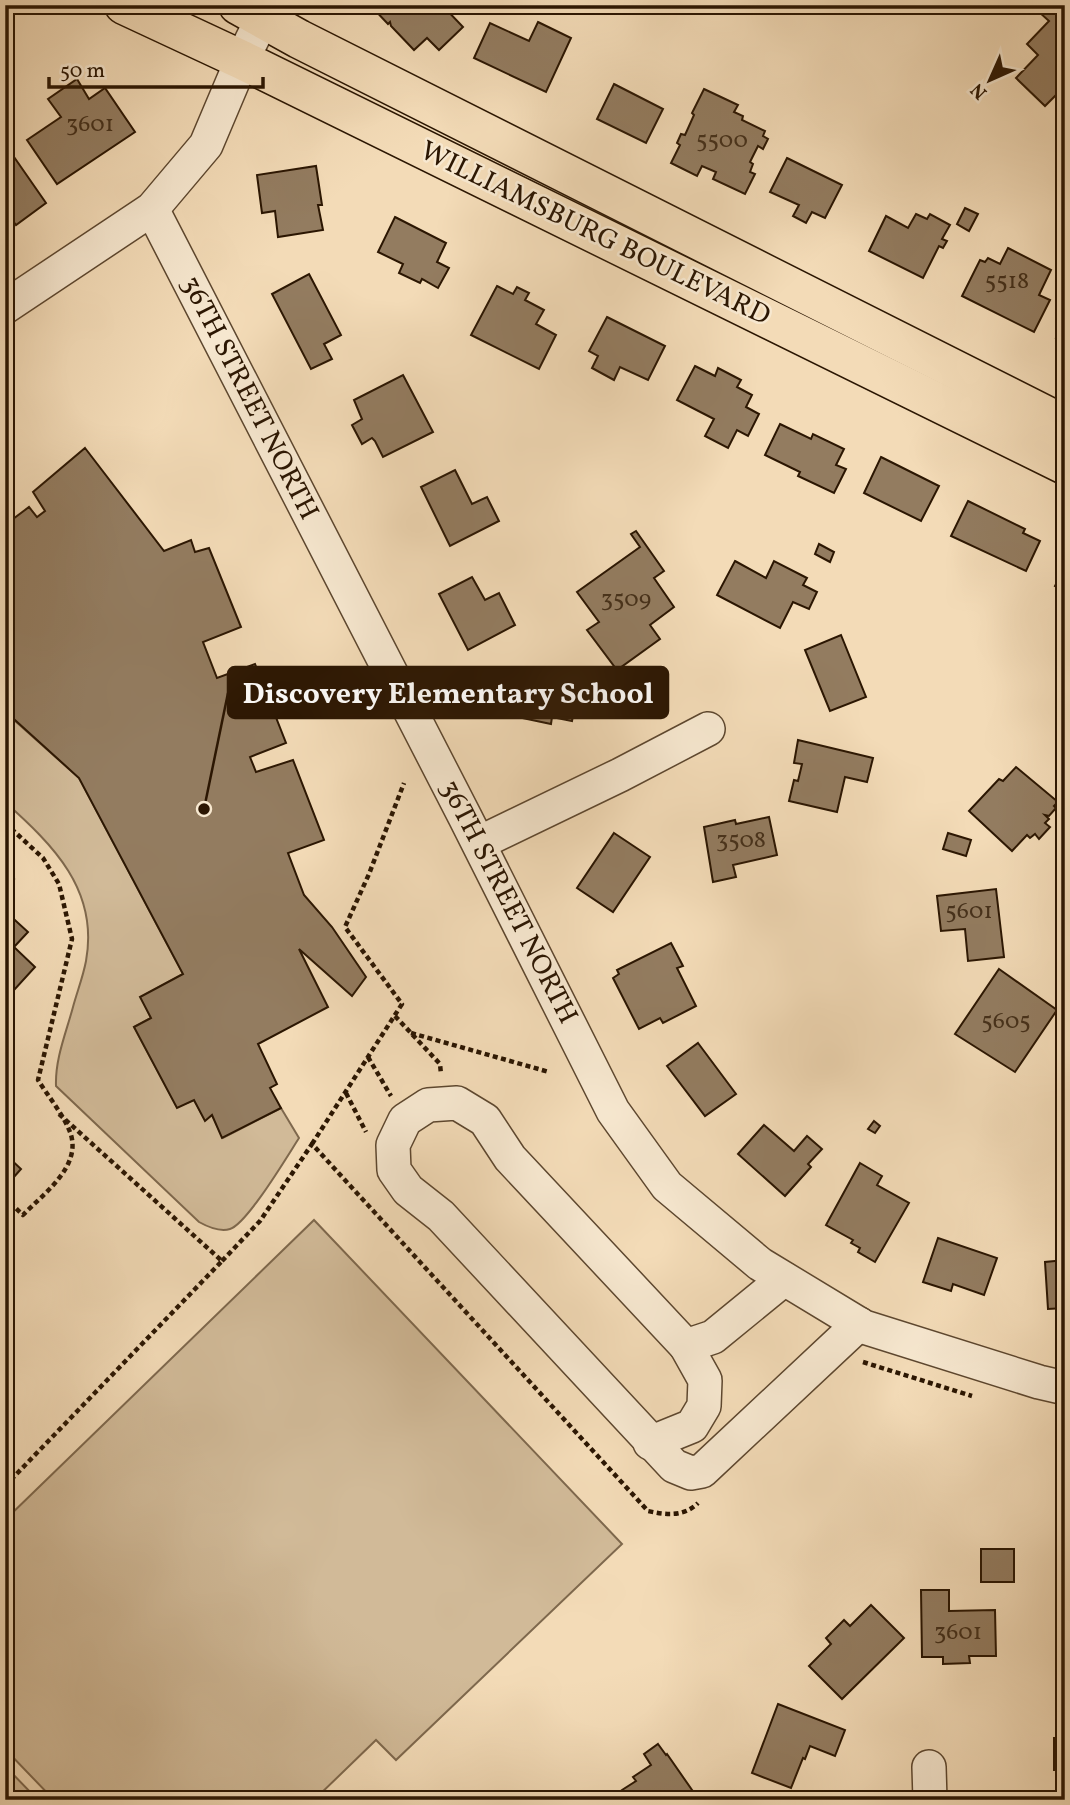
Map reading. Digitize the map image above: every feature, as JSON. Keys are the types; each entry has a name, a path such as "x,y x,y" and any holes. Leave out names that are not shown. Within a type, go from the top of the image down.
{"main road":[{"name":"WILLIAMSBURG BOULEVARD","path":"124,5 242,60 1065,465"},
{"name":"WILLIAMSBURG BOULEVARD","path":"257,10 1065,425"}],"street":[{"path":"5,307 152,209 206,145 242,60 257,10"},
{"name":"36TH STREET NORTH","path":"152,209 613,1111 667,1186 760,1264 859,1324 1065,1388"},
{"path":"478,843 620,775 708,729"},
{"path":"650,1443 692,1426 704,1406 705,1380 686,1346 510,1158 485,1120 457,1103 428,1105 405,1120 393,1145 394,1170 408,1190 441,1216 650,1443 674,1466 691,1473 702,1471 859,1324"},
{"path":"686,1346 713,1337 785,1279"},
{"path":"929,1767 930,1800"}],"path":[{"path":"312,1144 402,1004 345,927 369,874 404,783"},
{"path":"5,823 43,858 60,884 72,939 38,1080 71,1134 71,1154 65,1171 23,1215 5,1198"},
{"path":"395,1016 440,1064 444,1104"},
{"path":"411,1033 549,1072"},
{"path":"368,1057 405,1120"},
{"path":"5,1486 222,1261 59,1114"}],"shaded area":[{"path":"5,712 79,778 183,974 141,997 151,1018 134,1027 177,1107 194,1100 205,1120 212,1115 223,1138 281,1108 299,1138 256,1202 230,1229 218,1229 199,1222 56,1086 59,1056 86,961 86,912 79,891 55,852 5,802"},
{"path":"314,1220 622,1544 396,1760 376,1740 314,1800 54,1800 5,1749 5,1520"},
{"path":"5,1766 38,1800 5,1800"}],"building":[{"path":"370,5 442,5 463,27 439,50 427,38 414,50 390,22 388,24"},
{"path":"1045,5 1065,5 1065,63 1059,69 1065,75 1065,86 1045,106 1016,78 1038,55 1027,44 1049,21 1039,12"},
{"path":"538,22 571,38 546,92 474,58 490,23 529,41"},
{"path":"77,79 89,99 105,88 135,132 57,184 27,140 61,117 48,99"},
{"path":"614,84 663,109 646,143 597,119"},
{"path":"704,89 738,105 734,112 743,116 742,120 765,131 763,136 768,139 763,149 758,146 750,162 753,164 750,172 755,174 745,194 713,179 716,172 702,166 697,176 671,163 680,145 677,143 681,134 685,135"},
{"path":"5,144 46,203 16,225 5,210"},
{"path":"787,158 842,185 825,218 812,212 806,223 793,216 799,205 770,192"},
{"path":"316,166 322,205 318,205 323,230 278,237 275,211 262,213 257,175"},
{"path":"965,208 978,214 969,231 957,224"},
{"path":"916,214 927,219 930,214 950,225 942,239 947,241 943,248 939,246 923,278 869,251 886,216 908,228"},
{"path":"395,217 446,243 437,262 449,268 438,288 422,279 420,283 399,273 403,264 378,252"},
{"path":"1008,248 1051,270 1039,295 1050,300 1034,332 962,296 980,260 985,262 988,258 1000,264"},
{"path":"309,274 341,335 324,344 332,359 311,369 272,294"},
{"path":"497,286 513,294 517,287 529,293 525,300 544,310 536,324 556,335 539,369 471,335"},
{"path":"607,317 665,346 648,380 620,367 614,380 592,368 598,356 589,351"},
{"path":"1065,320 1065,342 1056,338"},
{"path":"695,366 715,376 718,368 741,380 737,387 752,395 746,407 759,414 748,436 737,430 728,448 705,436 714,419 677,400"},
{"path":"403,375 433,432 383,457 372,438 362,444 352,425 362,419 354,400"},
{"path":"780,424 811,439 813,434 844,449 836,465 846,469 834,493 798,476 800,472 765,455"},
{"path":"85,448 164,551 191,540 195,552 209,548 241,627 203,642 217,678 255,664 286,743 250,757 256,772 293,760 324,840 288,853 304,895 332,927 366,977 352,996 299,949 328,1007 258,1044 277,1084 270,1088 281,1108 222,1138 212,1115 205,1121 194,1100 177,1108 134,1027 151,1018 140,997 183,974 79,778 5,711 5,580 11,573 5,565 5,525 29,507 37,517 45,511 33,492"},
{"path":"881,457 939,486 921,521 864,493"},
{"path":"455,470 472,504 487,497 499,521 450,546 421,487"},
{"path":"968,501 1025,529 1023,533 1040,541 1026,571 951,536"},
{"path":"636,531 664,571 654,578 674,607 650,625 660,639 617,670 587,630 599,622 577,592 640,547 631,534"},
{"path":"819,544 834,552 830,562 815,554"},
{"path":"735,561 766,578 774,561 807,578 803,585 817,592 809,609 793,602 780,628 717,595"},
{"path":"1065,567 1065,591 1055,586"},
{"path":"472,577 485,600 499,593 515,625 468,650 439,594"},
{"path":"841,635 866,697 830,711 805,650"},
{"path":"497,673 578,690 572,721 552,717 551,724 489,711"},
{"path":"798,740 873,758 867,782 845,777 837,812 789,801 794,780 798,781 802,764 794,763"},
{"path":"1016,767 1058,802 1049,816 1045,815 1049,819 1045,823 1050,827 1039,839 1035,834 1030,838 1027,835 1012,851 969,811 999,779 1003,781"},
{"path":"769,817 777,855 733,865 736,877 713,882 704,827 735,820 736,824"},
{"path":"614,833 650,857 613,912 577,888"},
{"path":"948,833 971,840 966,856 943,849"},
{"path":"5,870 14,879 5,888"},
{"path":"996,889 1004,957 968,961 965,929 941,931 937,896"},
{"path":"5,911 28,932 14,947 35,967 5,1000"},
{"path":"671,943 683,966 677,968 696,1006 663,1023 660,1018 639,1029 613,978 619,974 617,970"},
{"path":"999,969 1057,1010 1015,1072 955,1034"},
{"path":"698,1043 736,1094 705,1116 667,1066"},
{"path":"874,1121 880,1126 875,1133 868,1129"},
{"path":"764,1125 794,1151 807,1136 822,1149 808,1164 811,1167 785,1196 738,1154"},
{"path":"5,1154 21,1169 5,1187"},
{"path":"860,1163 882,1176 877,1185 909,1203 875,1262 858,1252 860,1248 851,1243 853,1240 826,1225"},
{"path":"938,1238 997,1258 984,1295 953,1284 951,1291 923,1282"},
{"path":"1065,1260 1065,1308 1048,1309 1045,1262"},
{"path":"1062,1517 1065,1517 1065,1544 1063,1544"},
{"path":"981,1549 1014,1549 1014,1582 981,1582"},
{"path":"921,1590 949,1590 949,1611 995,1610 996,1656 969,1656 970,1663 943,1664 943,1657 922,1657"},
{"path":"871,1605 904,1638 842,1699 809,1666 831,1644 826,1638 844,1620 850,1626"},
{"path":"1058,1611 1065,1612 1065,1652 1058,1652"},
{"path":"778,1704 845,1730 835,1756 810,1746 791,1788 752,1773"},
{"path":"1054,1738 1065,1738 1065,1770 1054,1770"},
{"path":"658,1744 699,1800 628,1800 622,1790 636,1781 633,1777 651,1765 644,1754"}],"place":[{"name":"Discovery Elementary School","path":"204,809"}]}
